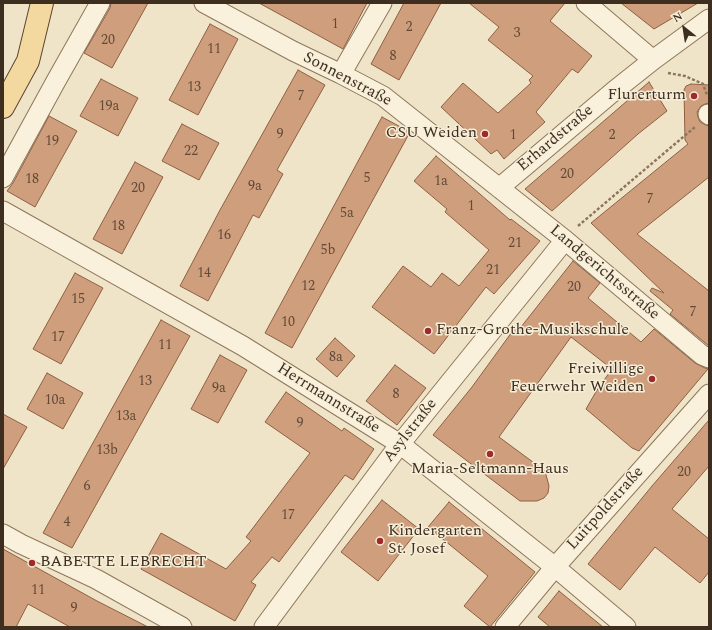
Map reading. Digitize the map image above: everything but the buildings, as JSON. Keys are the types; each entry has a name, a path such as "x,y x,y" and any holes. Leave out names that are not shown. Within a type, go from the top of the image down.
{"main road":[{"path":"3,107 28,61 42,3"}],"street":[{"path":"3,178 100,3"},
{"name":"Sonnenstraße","path":"204,3 293,51 383,96 499,188"},
{"path":"340,74 382,3"},
{"path":"586,3 653,60"},
{"name":"Erhardstraße","path":"499,188 614,91 709,19"},
{"name":"Landgerichtsstraße","path":"499,188 565,240 702,355 709,358"},
{"name":"Herrmannstraße","path":"3,211 243,346 400,444 555,567 626,627"},
{"name":"Asylstraße","path":"264,627 400,444 565,240"},
{"name":"Luitpoldstraße","path":"505,627 555,567 709,394"},
{"path":"3,534 96,579 182,627"}],"path":[{"path":"565,240 575,228 703,120 708,114 709,101 703,84 685,76 661,71 653,60"}],"place":[{"name":"Flurerturm","path":"694,96"},
{"name":"CSU Weiden","path":"485,134"},
{"name":"Franz-Grothe-Musikschule","path":"428,331"},
{"name":"Freiwillige Feuerwehr Weiden","path":"652,379"},
{"name":"Maria-Seltmann-Haus","path":"490,454"},
{"name":"Kindergarten St. Josef","path":"380,541"},
{"name":"BABETTE LEBRECHT","path":"32,563"}]}
